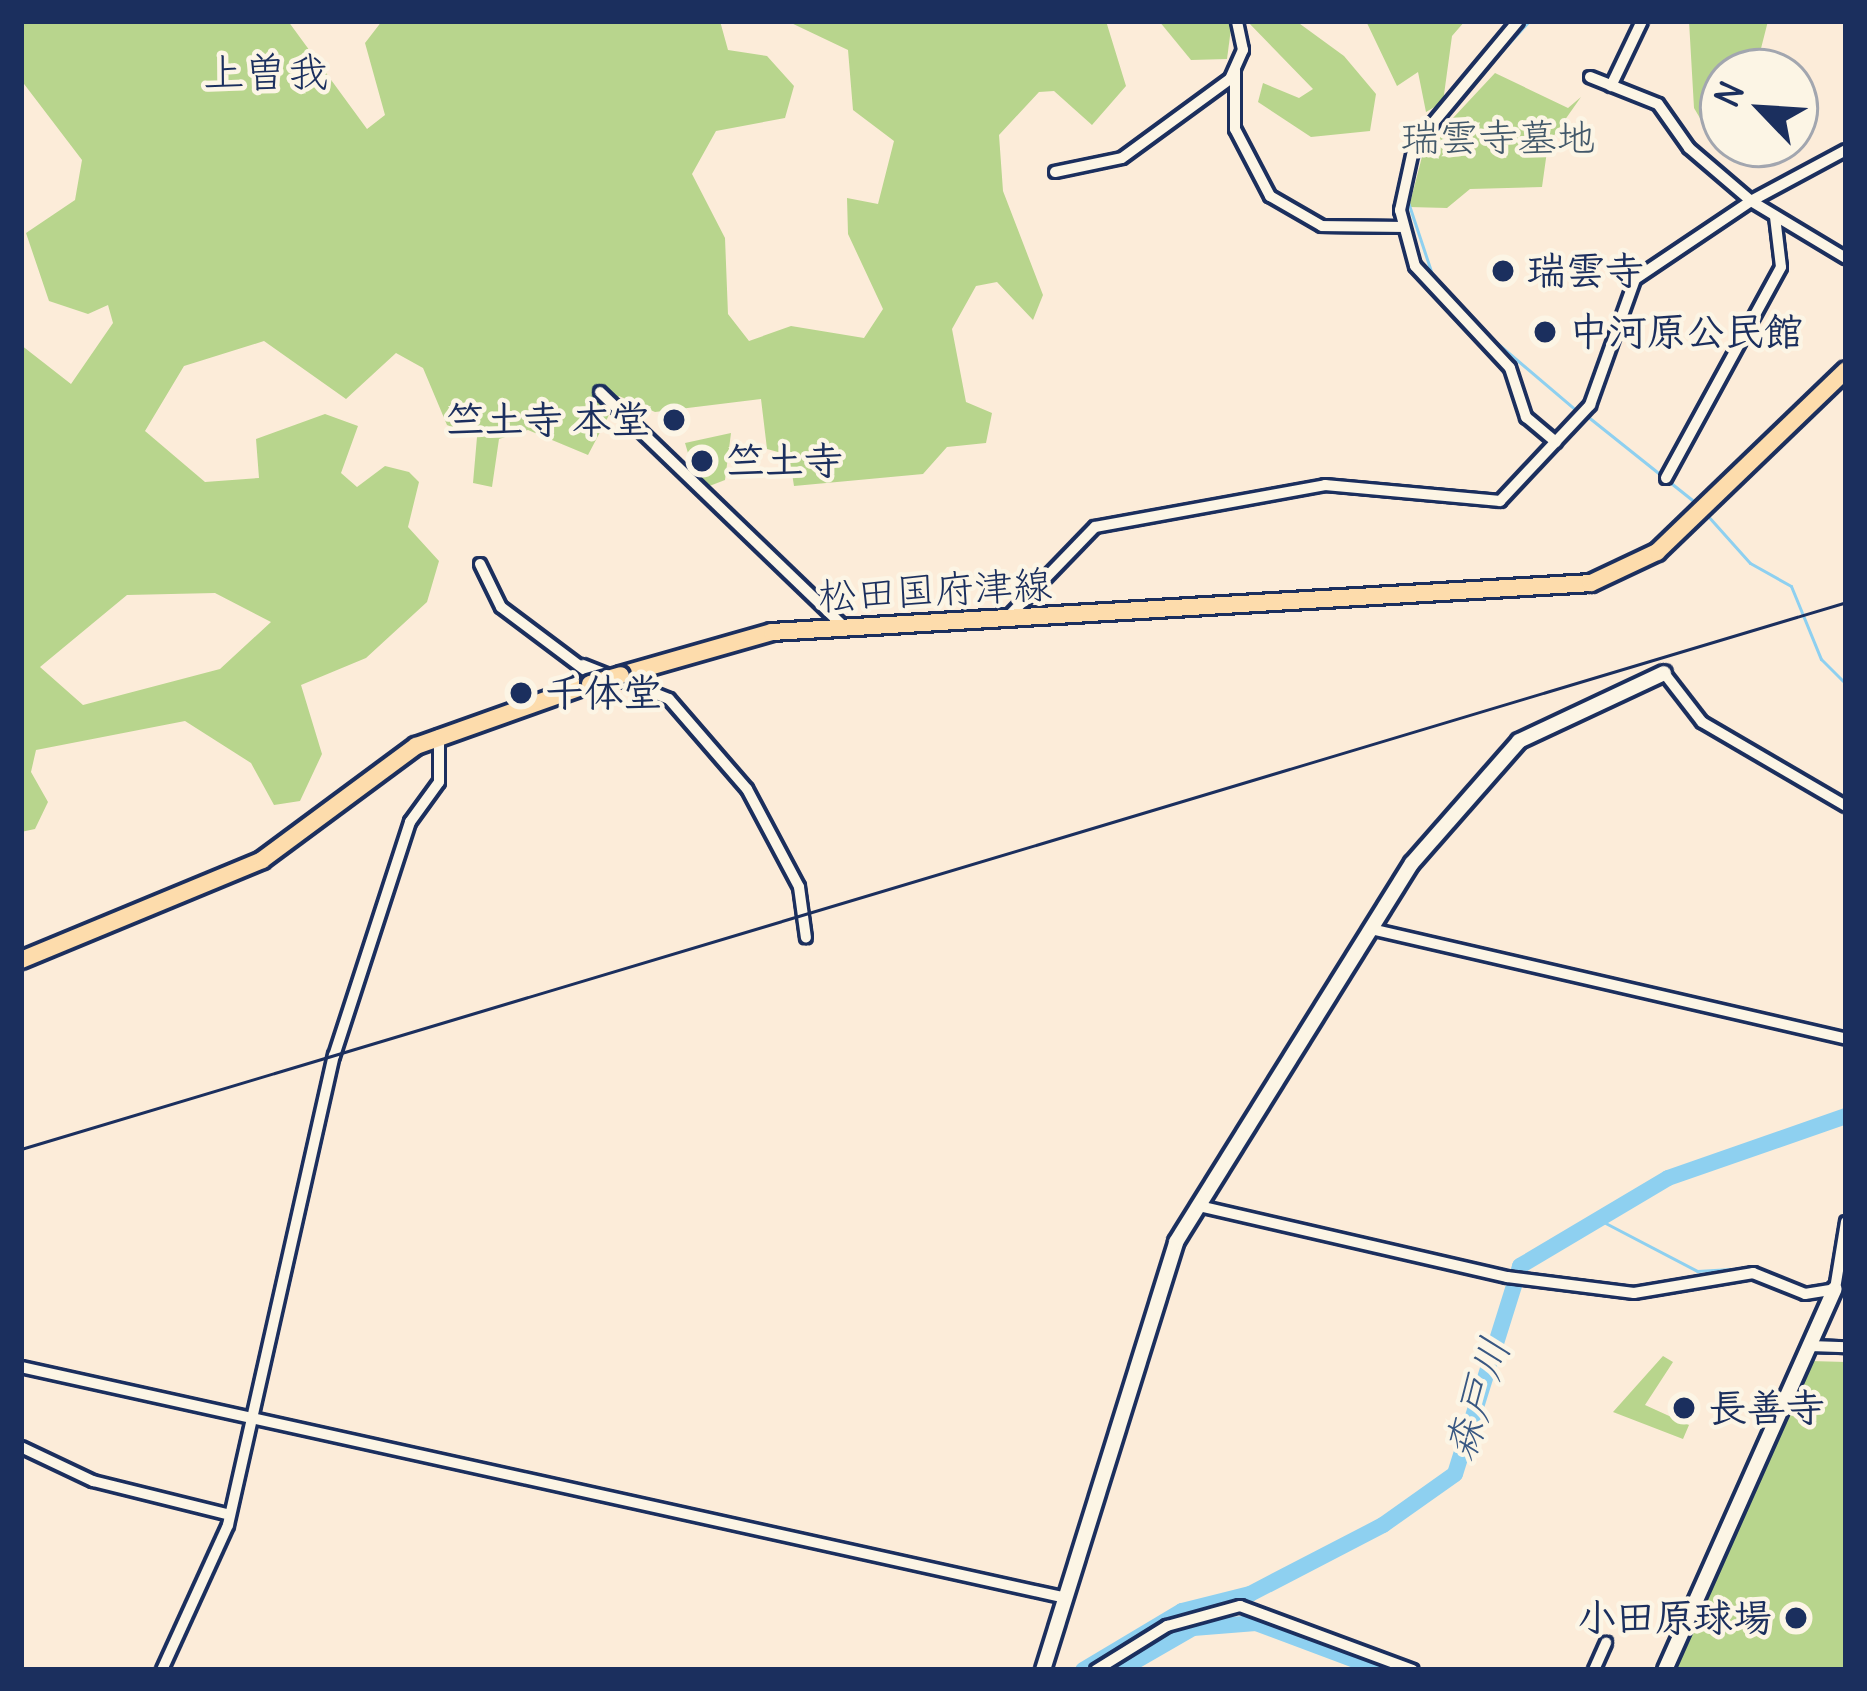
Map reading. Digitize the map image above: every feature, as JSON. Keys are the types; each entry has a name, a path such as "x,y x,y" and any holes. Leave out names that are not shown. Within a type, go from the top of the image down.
{"main road":[{"name":"松田国府津線","path":"21,960 262,860 439,735 727,640 846,629 1557,590 1626,569 1704,510 1846,370"}],"street":[{"path":"1237,21 1235,129 1270,196 1322,226 1402,227"},
{"path":"1518,21 1414,146 1402,227 1415,266 1510,368 1526,417 1556,442"},
{"path":"1611,86 1642,21"},
{"path":"1054,172 1122,158 1235,70"},
{"path":"1590,77 1658,104 1751,201 1846,258"},
{"path":"1006,620 1095,527 1325,485 1500,500 1584,413 1635,279 1751,201 1846,150"},
{"path":"1667,476 1781,268 1775,217"},
{"path":"600,392 846,629"},
{"path":"480,564 501,607 583,665 669,699 747,789 799,887 806,938"},
{"path":"583,665 590,685"},
{"path":"646,689 647,665"},
{"path":"1042,1670 1151,1304 1198,1206 1371,929 1463,793 1519,741 1664,673 1702,722 1846,806"},
{"path":"162,1670 230,1514 334,1056 410,822 439,782 439,735"},
{"path":"1371,929 1846,1039"},
{"path":"1198,1206 1512,1277 1634,1293 1753,1273 1805,1294 1835,1289"},
{"path":"1665,1670 1843,1272 1846,1222"},
{"path":"1810,1346 1846,1348"},
{"path":"21,1367 1061,1598"},
{"path":"21,1447 93,1481 230,1514"},
{"path":"1096,1670 1167,1626 1240,1606 1413,1670"},
{"path":"1594,1670 1606,1643"}],"green space":[{"path":"21,21 288,21 367,129 385,115 365,43 382,21 720,21 728,50 767,56 794,86 785,118 716,131 692,174 725,238 728,314 749,341 791,326 864,338 883,309 848,234 847,198 878,204 894,141 853,110 848,50 787,21 1106,21 1126,86 1092,125 1054,91 1039,92 999,135 1003,191 1043,295 1033,320 997,282 976,286 952,329 966,402 992,413 986,443 947,447 923,474 794,486 789,455 767,449 761,399 655,412 619,396 588,455 528,430 499,439 492,487 473,483 477,437 447,425 423,368 396,353 346,399 264,341 184,366 145,431 205,482 259,478 256,439 325,414 358,426 341,473 357,487 385,466 409,472 419,482 408,527 439,561 427,602 366,658 301,685 322,754 300,801 274,805 251,763 185,721 36,750 31,772 48,802 35,829 21,832 21,345 71,384 113,323 108,305 88,314 49,301 26,233 75,200 82,160 21,80","holes":["215,593 271,622 220,669 83,705 40,667 127,595"]},
{"path":"1159,21 1232,21 1227,59 1191,60"},
{"path":"1247,21 1296,21 1344,56 1376,94 1370,131 1311,137 1258,102 1263,83 1299,98 1313,89"},
{"path":"1366,21 1465,21 1452,36 1443,102 1426,112 1418,72 1397,86"},
{"path":"1689,21 1768,21 1761,48 1699,48 1699,116 1694,108"},
{"name":"瑞雲寺墓地","path":"1495,73 1568,108 1581,97 1548,144 1542,187 1470,189 1447,208 1409,207 1424,149"},
{"path":"731,433 725,480 699,490 685,443"},
{"path":"1663,1356 1673,1362 1645,1405 1689,1425 1683,1439 1613,1412"},
{"path":"1810,1361 1846,1362 1846,1670 1675,1670"}],"waterway":[{"path":"1472,84 1529,21"},
{"path":"1416,161 1454,106"},
{"path":"1407,199 1434,280"},
{"path":"1477,326 1578,412"},
{"path":"1587,416 1696,503"},
{"path":"1707,515 1750,563 1791,586 1821,659 1846,684"},
{"name":"森戸川","path":"1083,1670 1182,1611 1250,1594 1383,1525 1455,1474 1520,1266 1668,1178 1846,1116"},
{"path":"1592,1216 1697,1271 1749,1268"},
{"path":"1120,1670 1193,1628 1256,1623 1382,1670"}],"railway":[{"path":"21,1149 1846,602"}],"place":[{"name":"瑞雲寺","path":"1503,271"},
{"name":"中河原公民館","path":"1545,332"},
{"name":"竺土寺 本堂","path":"674,420"},
{"name":"竺土寺","path":"702,461"},
{"name":"千体堂","path":"521,693"},
{"name":"長善寺","path":"1684,1408"},
{"name":"小田原球場","path":"1796,1618"}],"district":[{"name":"上曽我","path":"266,72"}]}
